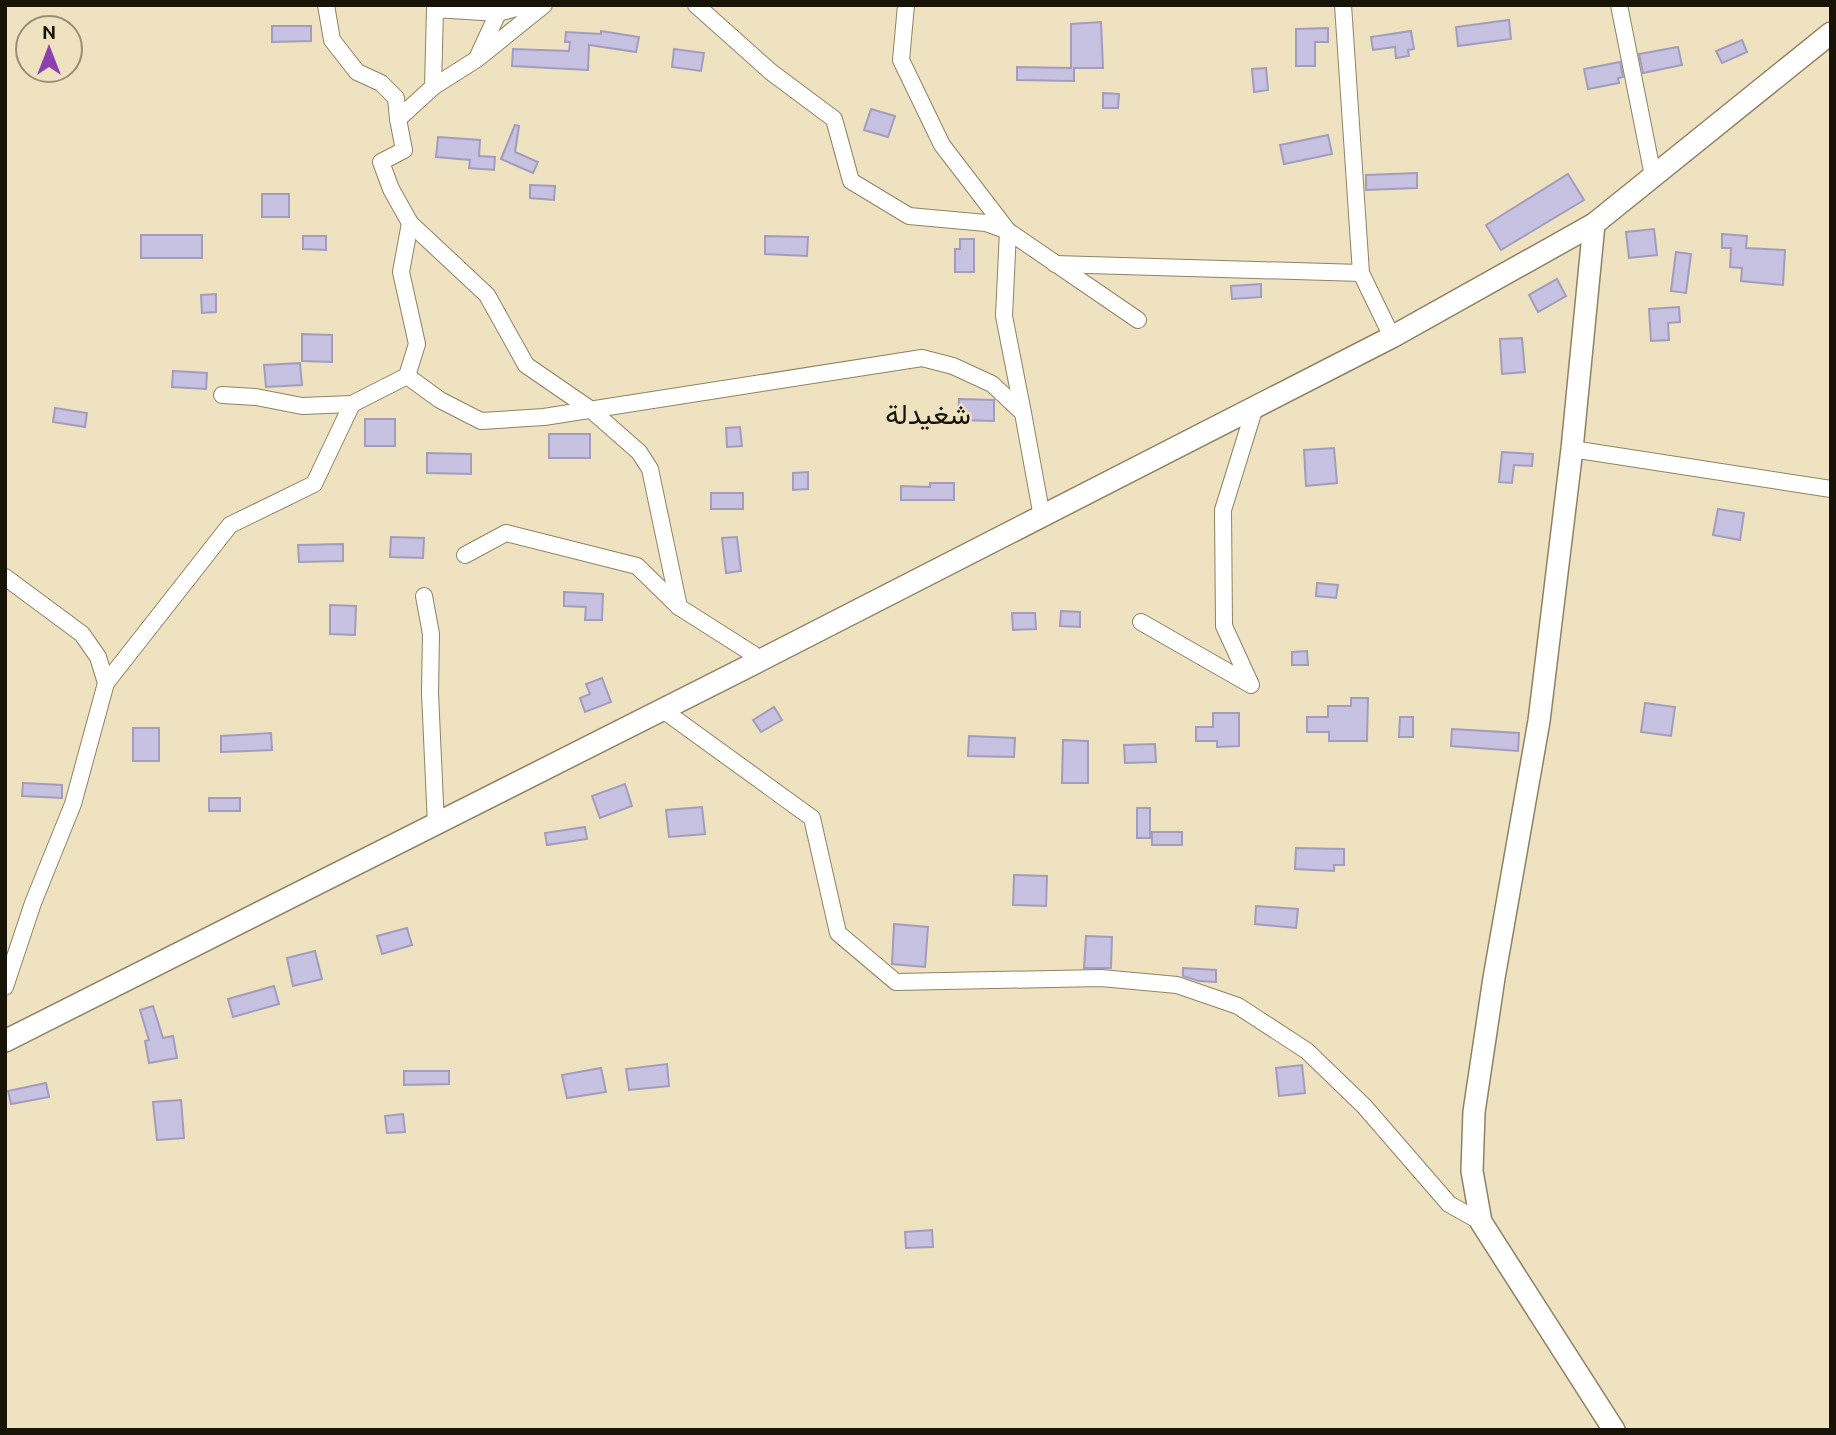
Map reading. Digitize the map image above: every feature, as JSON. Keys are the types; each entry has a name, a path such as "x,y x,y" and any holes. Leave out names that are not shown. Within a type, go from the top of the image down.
{"street":[{"path":"326,5 332,40 357,72 381,83 396,98 404,150 381,162 391,189 410,223 487,295 526,365 590,409 639,452 650,469 679,607"},
{"path":"433,87 435,9 498,9 528,5"},
{"path":"398,119 433,87 477,59 544,5"},
{"path":"696,5 771,72 834,119 851,181 909,216 986,223 1008,231 1138,320"},
{"path":"906,5 901,60 942,145 1008,231 1003,317 1042,517"},
{"path":"1343,5 1361,273 1392,337"},
{"path":"1619,5 1653,176"},
{"path":"477,59 498,9"},
{"path":"5,1041 754,664 1392,337 1594,224 1831,33"},
{"path":"222,395 256,397 302,406 352,404 407,376 417,344 401,272 410,223"},
{"path":"1594,224 1572,449 1539,721 1494,978 1474,1112 1472,1171 1481,1222 1614,1430"},
{"path":"1055,264 1361,273"},
{"path":"407,376 440,400 481,421 544,416 922,358 953,366 992,384 1023,413"},
{"path":"5,987 33,903 74,804 106,683 230,525 314,484 352,404"},
{"path":"1141,622 1251,685 1224,626 1223,510 1255,407"},
{"path":"1572,449 1831,489"},
{"path":"465,555 506,533 638,566 679,607 754,654 754,664"},
{"path":"5,576 82,635 98,657 106,683"},
{"path":"424,596 431,634 429,692 436,825"},
{"path":"663,710 812,818 838,933 896,982 1101,978 1177,985 1238,1006 1307,1051 1364,1106 1449,1204 1481,1222"}],"building":[{"path":"1509,20 1511,39 1458,46 1456,27"},
{"path":"1101,22 1103,68 1074,68 1074,81 1017,80 1017,67 1071,68 1071,24"},
{"path":"272,26 311,26 311,41 272,42"},
{"path":"1328,28 1328,42 1315,42 1315,66 1296,66 1296,29"},
{"path":"601,31 639,37 636,52 589,45 588,70 512,66 513,49 569,51 570,42 565,42 566,32 601,34"},
{"path":"1411,31 1414,49 1408,50 1409,56 1396,58 1395,47 1373,50 1371,37"},
{"path":"1742,40 1747,52 1722,63 1716,51"},
{"path":"1678,47 1682,65 1643,73 1639,54"},
{"path":"674,49 704,53 701,71 672,67"},
{"path":"1620,62 1623,77 1618,78 1619,83 1588,89 1584,69"},
{"path":"1266,68 1268,90 1254,92 1252,69"},
{"path":"1103,93 1119,94 1118,108 1103,108"},
{"path":"871,109 895,116 888,137 864,130"},
{"path":"515,125 519,126 515,152 538,162 533,173 501,159"},
{"path":"1328,135 1332,154 1284,164 1280,145"},
{"path":"438,137 480,140 479,156 495,157 494,170 469,168 470,160 436,157"},
{"path":"1417,173 1417,188 1366,190 1366,175"},
{"path":"1568,174 1584,200 1501,250 1486,225"},
{"path":"530,185 555,186 554,200 530,198"},
{"path":"262,194 289,194 289,217 262,217"},
{"path":"1654,229 1657,255 1629,258 1626,232"},
{"path":"1722,234 1747,236 1746,248 1785,250 1783,285 1741,281 1742,268 1730,267 1731,248 1722,248"},
{"path":"141,235 202,235 202,258 141,258"},
{"path":"303,236 326,236 326,250 303,249"},
{"path":"765,236 808,237 807,256 765,254"},
{"path":"960,239 974,239 974,272 955,272 955,249 960,249"},
{"path":"1676,252 1691,254 1686,293 1671,291"},
{"path":"1557,279 1566,296 1538,312 1529,295"},
{"path":"1261,284 1261,297 1232,299 1231,286"},
{"path":"216,294 216,312 202,313 201,295"},
{"path":"1679,307 1680,322 1668,323 1669,340 1651,341 1649,309"},
{"path":"302,334 332,335 332,362 302,361"},
{"path":"1522,338 1525,372 1502,374 1500,339"},
{"path":"300,363 302,385 266,387 264,365"},
{"path":"173,371 207,373 206,389 172,387"},
{"path":"959,399 994,400 994,421 958,420"},
{"path":"55,408 87,413 85,427 53,422"},
{"path":"365,419 395,419 395,446 365,446"},
{"path":"740,427 742,446 727,447 726,428"},
{"path":"549,434 590,434 590,458 549,458"},
{"path":"1334,448 1337,483 1306,486 1304,450"},
{"path":"1502,452 1533,454 1532,466 1514,465 1512,483 1499,482"},
{"path":"427,453 471,454 471,474 427,473"},
{"path":"808,472 808,489 793,490 793,473"},
{"path":"930,483 954,483 954,500 901,500 901,486 930,487"},
{"path":"711,493 743,493 743,509 711,509"},
{"path":"1718,509 1744,513 1740,540 1713,535"},
{"path":"391,537 424,538 423,558 390,557"},
{"path":"737,537 741,571 726,573 722,538"},
{"path":"343,544 343,561 299,562 298,545"},
{"path":"1317,583 1338,585 1336,598 1316,596"},
{"path":"564,592 603,594 602,620 585,620 586,607 564,606"},
{"path":"330,605 356,606 355,635 330,634"},
{"path":"1061,611 1080,612 1080,627 1060,626"},
{"path":"1012,613 1035,613 1036,629 1013,630"},
{"path":"1307,651 1308,665 1292,665 1292,652"},
{"path":"602,678 611,702 585,712 580,698 590,694 586,684"},
{"path":"1351,698 1368,698 1367,741 1329,741 1329,732 1307,732 1307,717 1328,717 1328,706 1351,706"},
{"path":"1645,703 1675,707 1671,736 1641,732"},
{"path":"774,707 782,720 761,732 753,720"},
{"path":"1213,713 1239,713 1239,746 1217,747 1217,741 1196,741 1196,727 1213,727"},
{"path":"1400,717 1413,717 1413,737 1399,737"},
{"path":"133,728 159,728 159,761 133,761"},
{"path":"1452,729 1519,733 1518,751 1451,746"},
{"path":"271,733 272,750 221,752 221,736"},
{"path":"969,736 1015,738 1014,757 968,756"},
{"path":"1063,740 1088,741 1088,783 1062,783"},
{"path":"1155,744 1156,762 1125,763 1124,745"},
{"path":"23,783 62,785 62,798 22,796"},
{"path":"625,784 632,806 600,818 592,796"},
{"path":"209,798 240,798 240,811 209,811"},
{"path":"702,807 705,834 669,837 666,810"},
{"path":"1137,808 1150,808 1150,838 1137,838"},
{"path":"585,827 587,839 547,845 545,833"},
{"path":"1152,832 1182,832 1182,845 1152,845"},
{"path":"1296,848 1344,849 1344,865 1334,865 1334,871 1295,869"},
{"path":"1014,875 1047,876 1046,906 1013,905"},
{"path":"1256,906 1298,909 1296,928 1255,924"},
{"path":"894,924 928,927 925,967 892,964"},
{"path":"407,928 412,945 382,954 377,936"},
{"path":"1086,936 1112,937 1111,968 1084,968"},
{"path":"315,951 322,979 293,986 287,958"},
{"path":"1183,968 1216,970 1216,982 1183,976"},
{"path":"274,986 279,1004 233,1017 228,999"},
{"path":"153,1006 163,1038 173,1036 177,1058 149,1063 145,1041 149,1040 140,1010"},
{"path":"667,1064 669,1086 629,1090 626,1069"},
{"path":"1302,1065 1305,1093 1279,1096 1276,1068"},
{"path":"601,1068 606,1092 567,1098 562,1075"},
{"path":"404,1071 449,1071 449,1084 404,1085"},
{"path":"46,1083 49,1097 11,1104 8,1091"},
{"path":"181,1100 184,1138 157,1140 153,1102"},
{"path":"403,1114 405,1132 387,1133 385,1116"},
{"path":"932,1230 933,1247 906,1248 905,1232"}],"district":[{"name":"شغيدلة","path":"928,414"}]}
